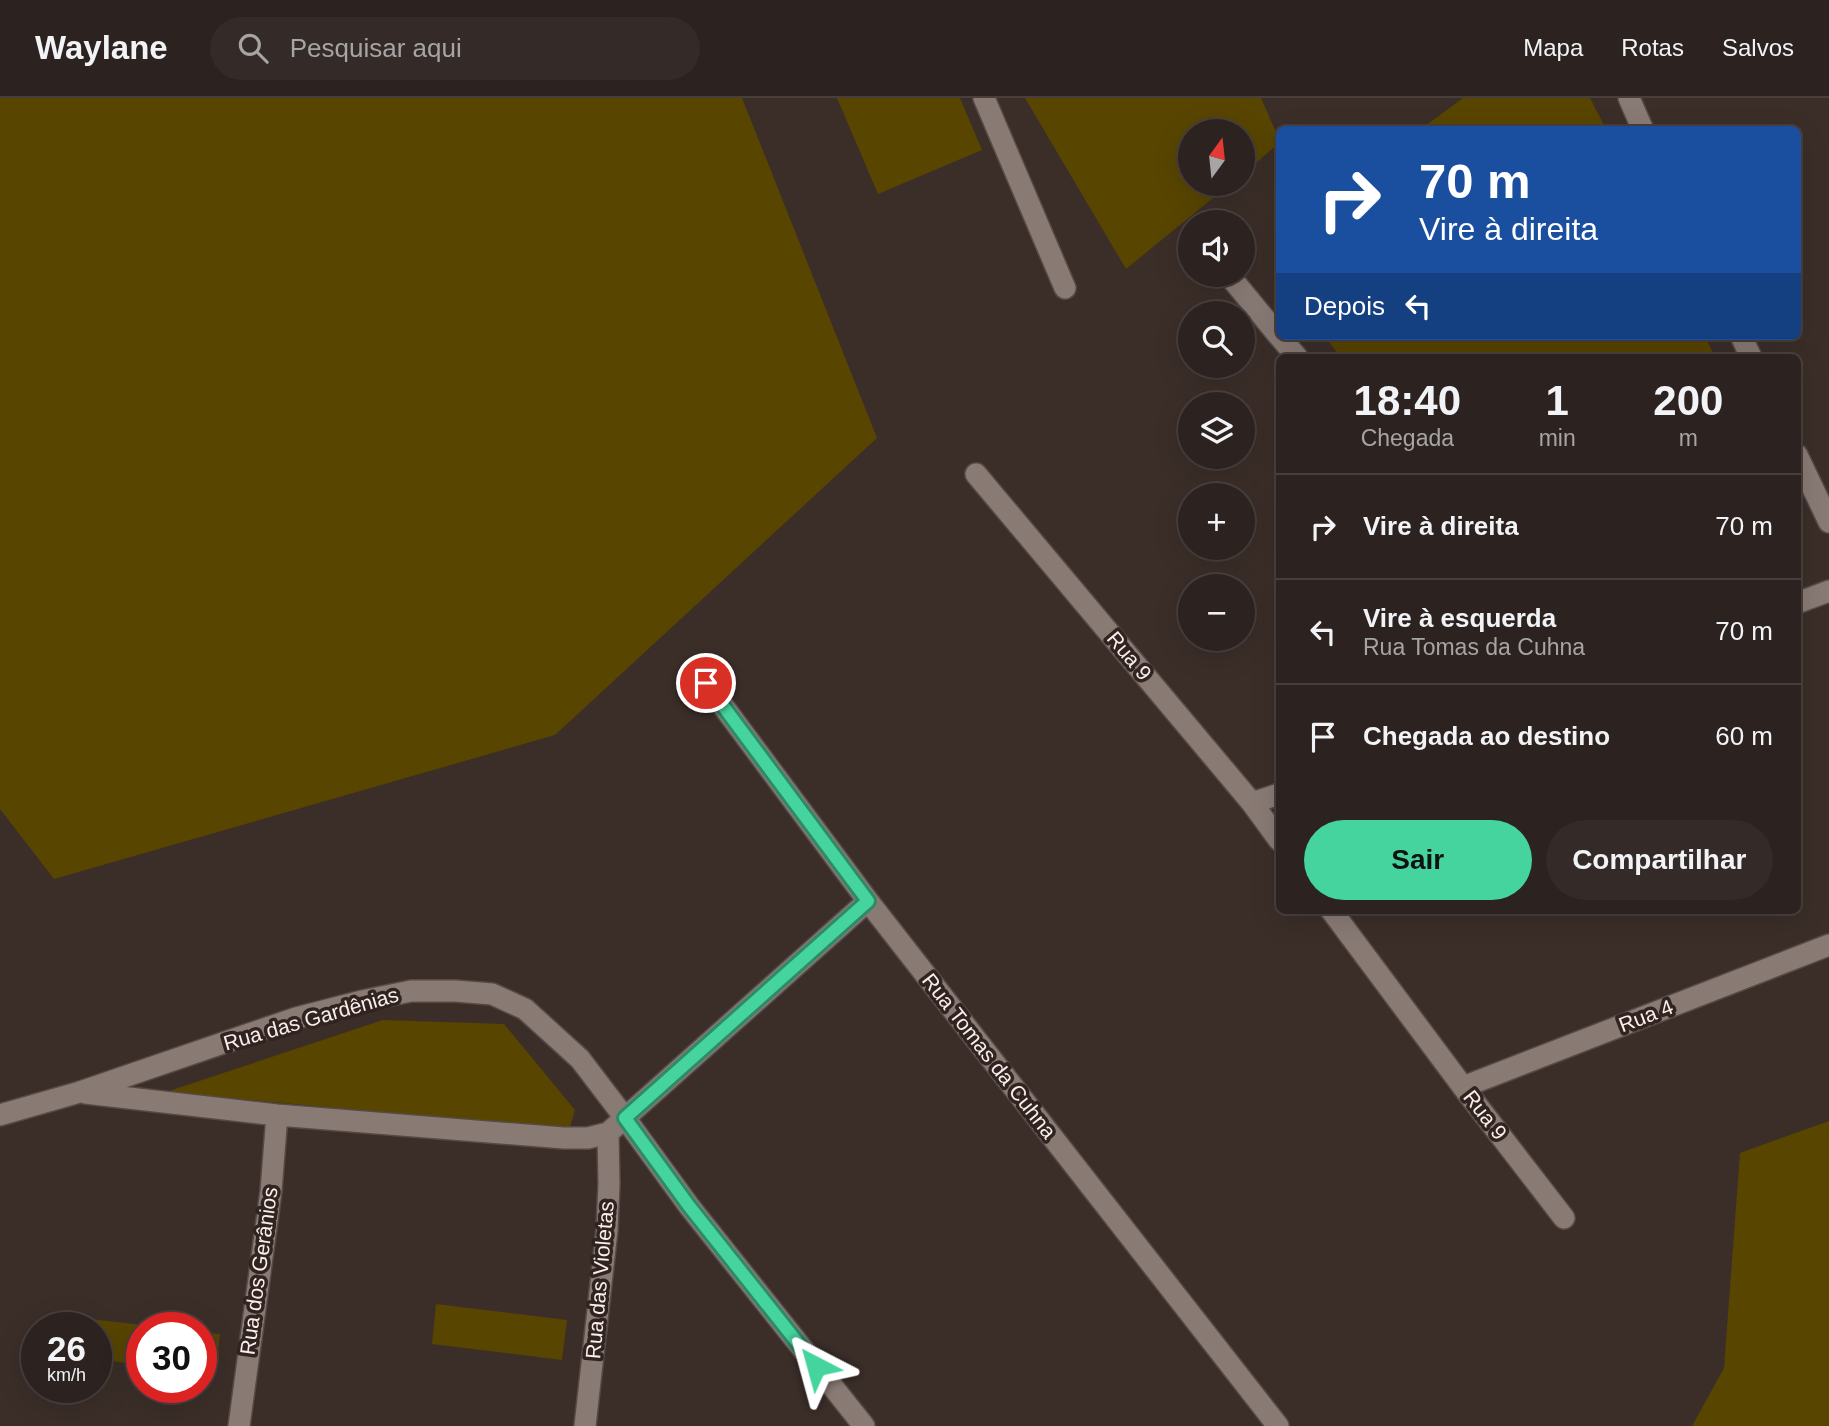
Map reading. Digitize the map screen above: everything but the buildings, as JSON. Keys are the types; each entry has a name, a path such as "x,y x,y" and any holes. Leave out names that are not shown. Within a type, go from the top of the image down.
{"street":[{"path":"984,98 1065,288"},
{"path":"1629,98 1641,126"},
{"path":"1239,287 1276,332"},
{"path":"1282,340 1294,354"},
{"path":"1801,463 1829,522"},
{"name":"Rua 9","path":"976,474 1252,803 1276,836"},
{"path":"1801,602 1829,591"},
{"name":"Rua Tomas da Cuhna","path":"706,683 868,901 1278,1426"},
{"path":"1252,803 1276,795"},
{"path":"608,1133 868,901"},
{"name":"Rua 9","path":"1334,914 1564,1218"},
{"name":"Rua 4","path":"1463,1087 1829,945"},
{"name":"Rua das Gardênias","path":"0,1115 80,1092 296,1018 362,1001 411,991 492,994 525,1009 580,1059 689,1206 864,1426"},
{"name":"Rua das Gardênias","path":"80,1092 277,1115 564,1138 589,1138 608,1133"},
{"name":"Rua dos Gerânios","path":"239,1426 271,1191 277,1115"},
{"name":"Rua das Violetas","path":"585,1426 607,1230 608,1133"}],"shaded area":[{"path":"0,98 742,98 877,438 555,735 54,879 0,809"},
{"path":"837,98 960,98 982,150 878,194"},
{"path":"1025,98 1261,98 1276,132 1276,146 1255,164 1255,119 1178,119 1178,196 1215,196 1198,210 1178,210 1178,226 1126,269"},
{"path":"1463,98 1590,98 1604,126 1425,126"},
{"path":"1327,340 1707,340 1714,354 1339,354"},
{"path":"383,1020 504,1024 575,1110 569,1130 166,1092"},
{"path":"1829,1121 1829,1426 1692,1426 1724,1368 1740,1153"},
{"path":"436,1304 567,1320 562,1360 432,1344"},
{"path":"112,1321 126,1323 126,1363 112,1361"},
{"path":"217,1334 220,1334 217,1364"}],"route":[{"path":"706,683 868,901 625,1118 689,1206 816,1366"}]}
